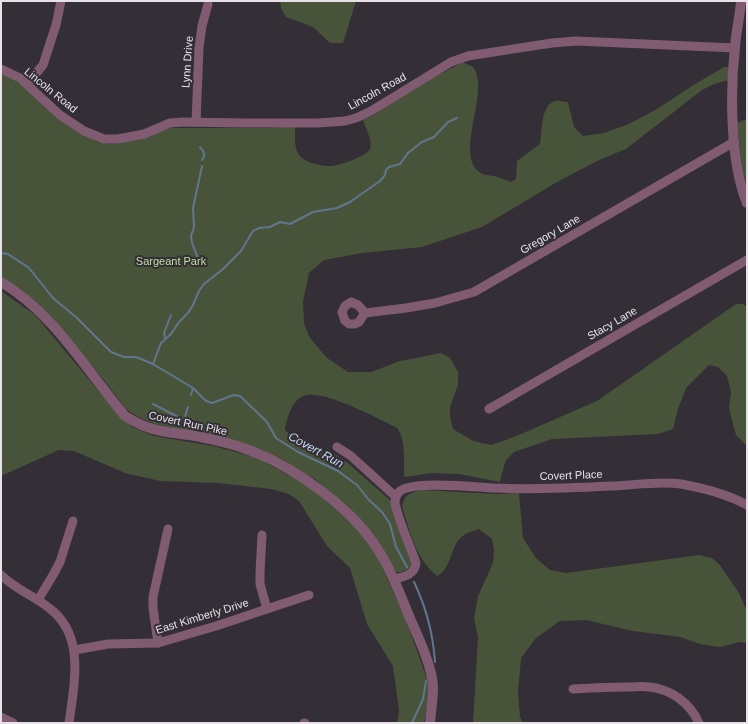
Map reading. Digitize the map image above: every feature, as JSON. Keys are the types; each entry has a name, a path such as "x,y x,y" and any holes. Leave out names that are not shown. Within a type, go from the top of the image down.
{"street":[{"path":"27,84 43,65 56,25 61,1"},
{"path":"741,1 734,48 732,90 734,142 742,186 747,203"},
{"name":"Lynn Drive","path":"196,122 199,48 208,4"},
{"name":"Lincoln Road","path":"1,69 20,78 60,115 84,131 104,139 126,138 144,134 170,123 183,122 318,123 345,121 371,111 451,62 468,56 552,43 576,41 734,48"},
{"name":"Gregory Lane","path":"365,313 436,303 474,292 734,142"},
{"name":"Stacy Lane","path":"489,409 747,260"},
{"name":"Covert Run Pike","path":"1,282 34,306 52,325 125,416 137,424 151,429 199,436 228,443 270,459 302,477 339,506 369,536 381,553 394,579 420,642 432,679 433,687 430,723"},
{"path":"337,447 351,456 396,497 398,512 416,563 416,567 406,576 394,579"},
{"name":"Covert Place","path":"396,497 402,490 416,486 437,485 510,489 555,489 638,484 679,484 720,494 747,505"},
{"path":"38,600 60,562 73,521"},
{"path":"158,643 152,597 168,529"},
{"path":"262,535 260,584 267,609"},
{"path":"1,575 17,588 51,608 66,627 75,650 69,723"},
{"name":"East Kimberly Drive","path":"75,650 108,644 158,643 216,626 309,595"},
{"path":"573,689 644,686 658,688 670,693 684,702 693,712 699,723"},
{"path":"1,717 13,723"}],"green space":[{"path":"280,1 356,1 343,43 330,43 313,27 286,17 281,8"},
{"name":"Sargeant Park","path":"463,62 474,68 478,81 478,94 471,138 470,152 472,163 481,173 496,176 511,182 516,179 517,161 540,144 543,119 550,103 555,101 568,102 574,127 583,136 604,133 629,124 657,109 724,67 728,67 729,80 714,84 702,90 626,149 599,160 557,182 482,227 422,247 362,253 324,260 309,273 303,301 304,324 310,338 327,358 348,372 371,372 400,361 441,353 450,358 458,372 458,385 450,407 450,417 453,429 473,441 491,445 514,437 597,401 736,304 743,304 747,307 747,446 736,435 729,409 731,392 727,376 718,367 709,365 686,388 678,409 673,429 658,434 552,439 514,452 506,460 500,482 460,474 432,473 404,477 403,443 396,427 336,400 323,396 303,396 295,402 288,416 285,430 297,441 336,455 349,464 392,502 413,561 411,567 401,572 397,572 392,567 379,542 351,511 316,480 285,461 260,449 243,444 154,424 136,416 125,408 65,332 36,302 1,277 1,73 15,79 72,128 98,142 110,144 122,143 170,128 270,128 295,126 296,147 300,156 308,162 331,166 352,160 368,152 371,146 370,138 363,119 372,116 421,84"},
{"path":"747,119 747,187 742,166 737,123"},
{"path":"1,291 35,315 116,412 132,427 154,436 213,446 255,457 302,482 330,504 361,532 377,556 406,620 430,687 424,723 397,723 399,711 393,666 367,624 350,568 327,546 299,501 289,494 271,489 218,483 160,481 125,473 74,451 59,450 1,476"},
{"path":"423,490 495,494 519,493 523,538 536,558 550,570 566,573 699,555 712,558 719,564 739,593 747,611 747,643 740,642 720,647 700,644 680,637 633,631 586,620 560,621 536,638 521,658 518,692 520,717 523,723 473,723 478,637 474,619 478,596 493,563 494,550 492,539 479,529 464,535 456,544 446,567 437,576 424,561 414,544 402,506 407,496"}],"waterway":[{"path":"153,364 161,343 171,334 179,322 188,313 204,284 223,269 241,251 253,231 259,228 270,227 280,222 290,224 313,212 337,208 350,202 380,181 389,167 400,164 408,153 422,142 434,137 448,122 457,118"},
{"path":"200,147 204,153 202,160"},
{"path":"198,258 191,236 194,227 193,208 202,166"},
{"name":"Covert Run","path":"1,253 8,254 29,268 53,298 77,318 111,352 124,357 136,357 153,364 193,388 206,401 212,403 234,395 240,396 267,422 276,438 298,452 338,471 357,485 369,500 382,512 390,524 396,547 407,567"},
{"path":"165,338 164,333 171,315"},
{"name":"Covert Run","path":"191,395 193,388"},
{"path":"153,404 184,420 188,407"},
{"name":"Covert Run","path":"414,582 428,620 433,641 435,662"},
{"name":"Covert Run","path":"412,723 423,699 426,681"}]}
